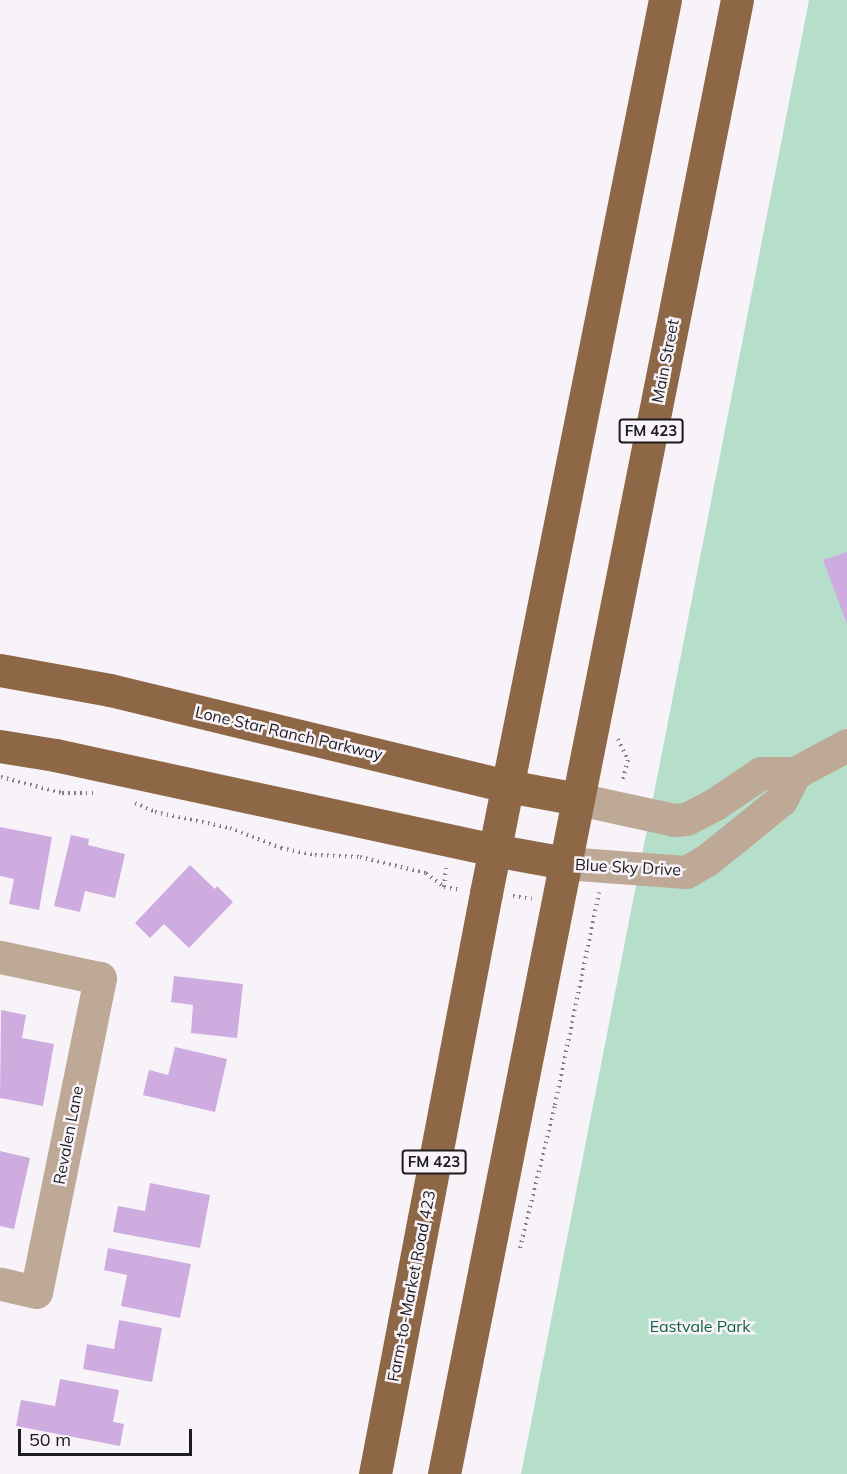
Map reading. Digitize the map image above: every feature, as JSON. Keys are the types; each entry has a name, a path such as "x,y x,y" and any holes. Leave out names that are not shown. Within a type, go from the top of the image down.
{"main road":[{"name":"FM 423","path":"494,850 665,0"},
{"name":"Main Street","path":"565,863 737,0"},
{"name":"Lone Star Ranch Parkway","path":"0,670 110,690 507,786 578,799"},
{"path":"0,746 55,755 494,850 565,863"},
{"name":"Farm-to-Market Road 423","path":"375,1474 494,850"},
{"name":"FM 423","path":"444,1474 565,863"}],"street":[{"path":"578,799 674,820 686,819 715,804 761,773 795,772 847,746"},
{"name":"Blue Sky Drive","path":"565,863 686,872 707,860 781,800 795,772"},
{"name":"Revalen Lane","path":"0,957 99,978 36,1292 0,1284"}],"path":[{"path":"444,887 595,907"}],"green space":[{"name":"Eastvale Park","path":"809,0 847,0 847,1474 521,1474"}],"building":[{"path":"847,552 847,624 823,560"},
{"path":"0,827 52,837 39,910 9,904 14,879 0,876"},
{"path":"71,835 89,839 88,845 125,854 115,898 85,891 80,912 54,906"},
{"path":"190,865 215,889 217,886 233,902 189,948 164,924 150,938 135,923"},
{"path":"174,976 243,984 237,1038 191,1033 193,1005 171,1002"},
{"path":"1,1010 26,1015 22,1038 54,1044 43,1106 0,1098"},
{"path":"175,1047 227,1059 215,1112 143,1095 149,1070 168,1075"},
{"path":"0,1151 30,1158 14,1229 0,1226"},
{"path":"150,1183 210,1195 200,1248 113,1232 118,1206 145,1211"},
{"path":"108,1248 191,1264 180,1318 121,1306 127,1275 104,1270"},
{"path":"119,1320 162,1328 152,1382 83,1369 87,1344 114,1349"},
{"path":"60,1379 119,1390 113,1422 124,1424 120,1446 16,1426 21,1400 55,1406"}]}
